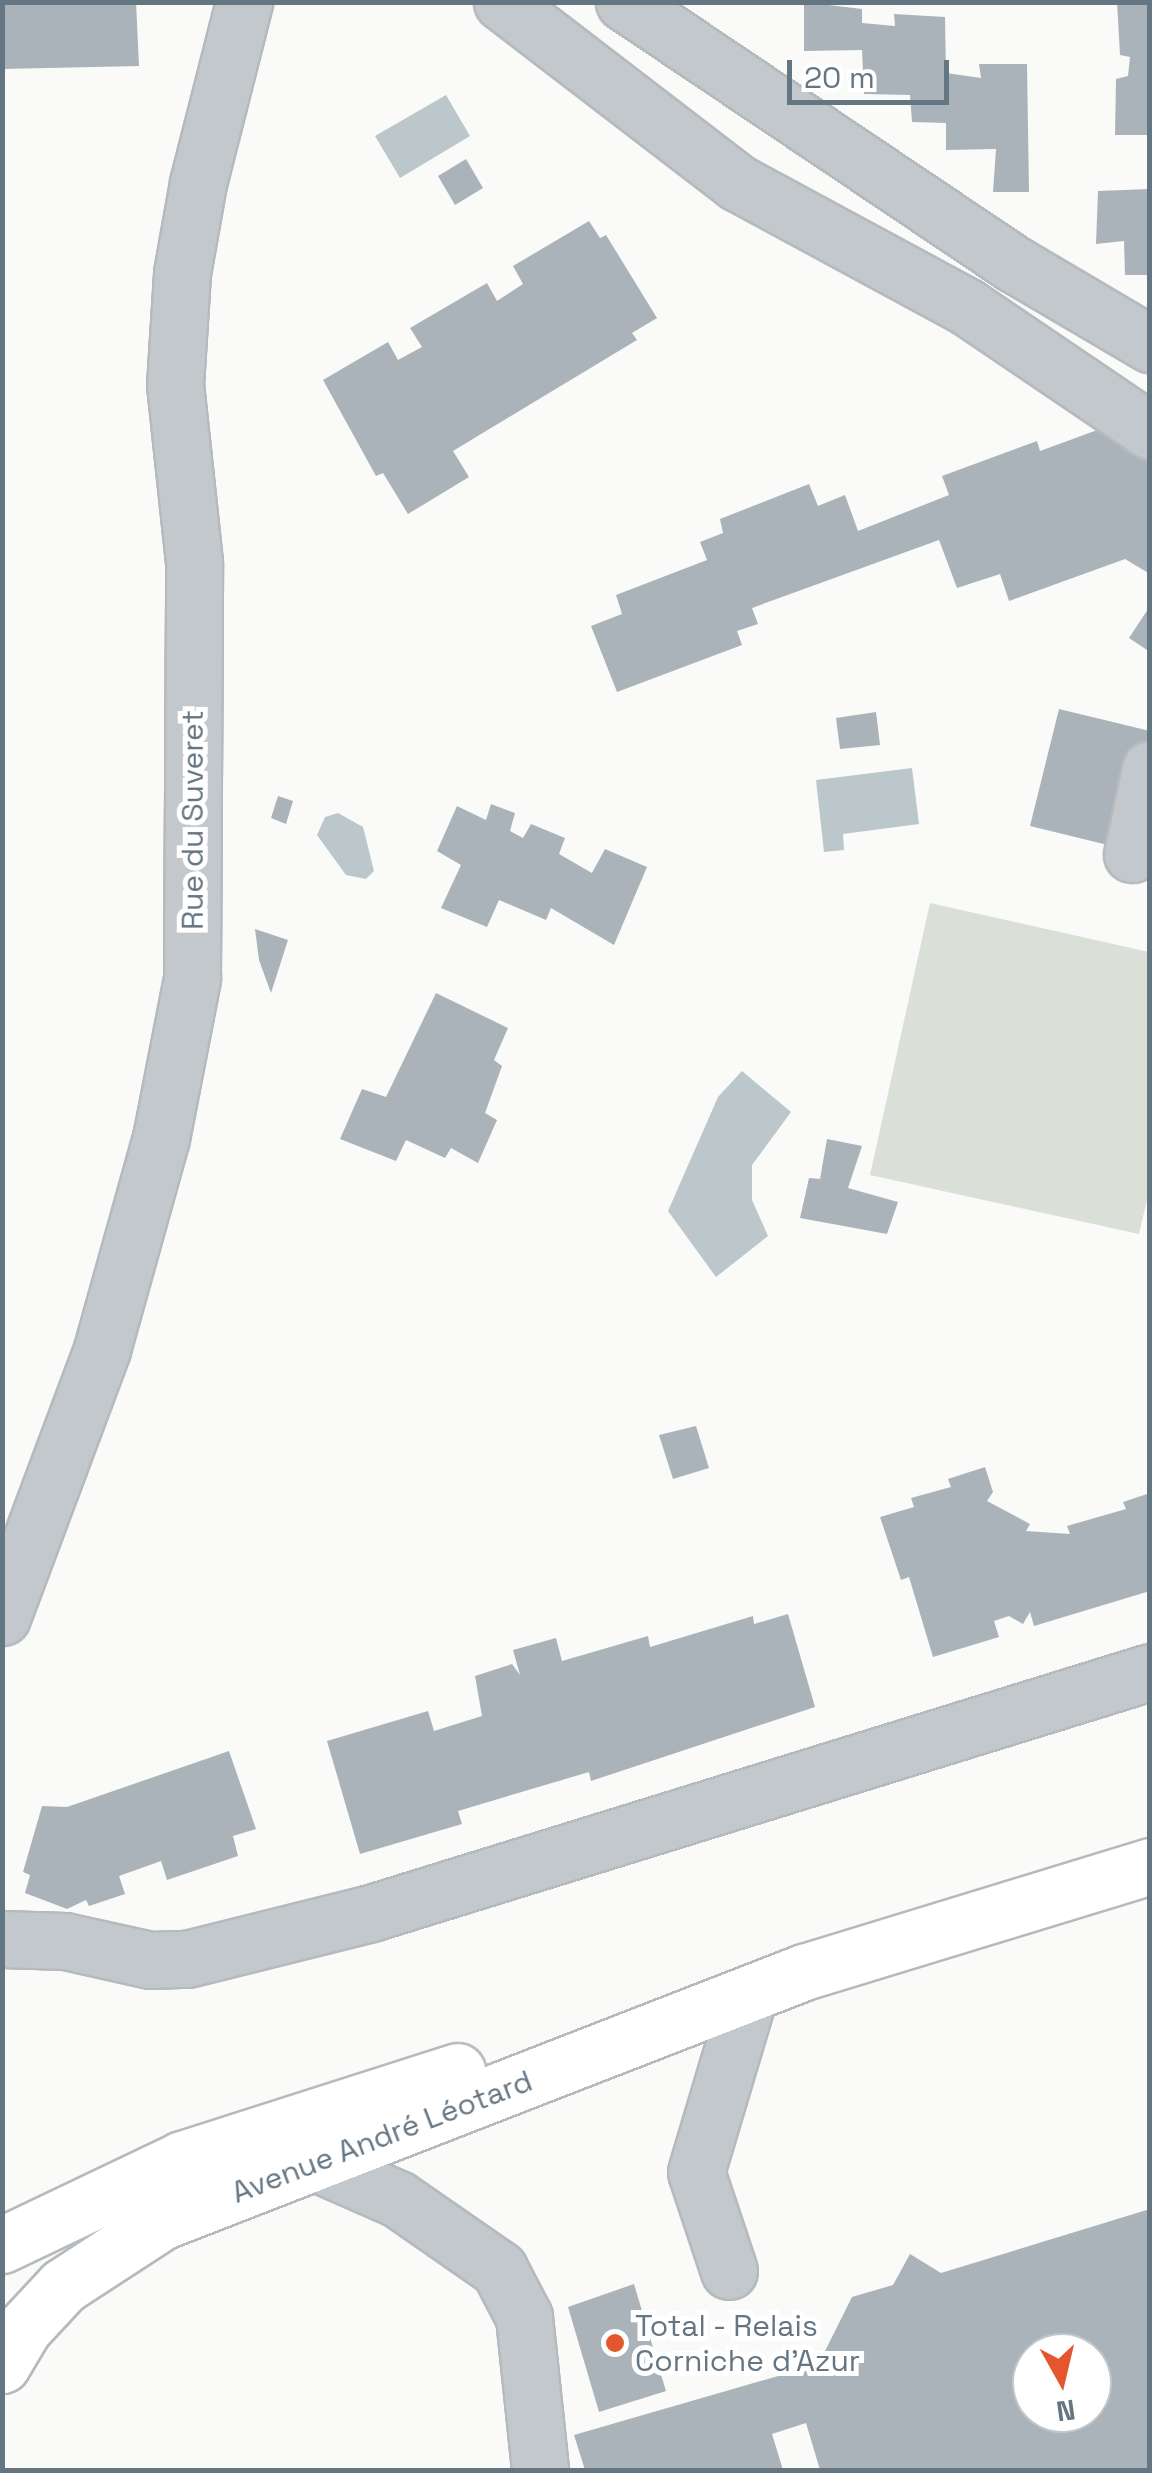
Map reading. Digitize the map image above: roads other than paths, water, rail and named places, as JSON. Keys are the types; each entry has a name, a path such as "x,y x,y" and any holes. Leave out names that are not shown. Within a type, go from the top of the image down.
{"main road":[{"name":"Avenue André Léotard","path":"2,2364 24,2328 63,2286 161,2222 748,1998 804,1972 1150,1866"},
{"name":"Avenue André Léotard","path":"2,2245 182,2159 737,1977 804,1972"}],"street":[{"name":"Rue du Suveret","path":"2,1617 102,1349 161,1138 192,978 194,562 175,385 182,273 198,182 244,2"},
{"path":"502,2 738,183 968,307 1150,432"},
{"path":"624,2 1014,264 1150,344"},
{"path":"1132,854 1150,768"},
{"path":"2,1940 65,1941 151,1960 187,1959 371,1914 1150,1672"},
{"path":"729,2270 696,2172 748,1998"},
{"path":"314,2162 398,2199 499,2269 524,2317 540,2470"}],"place":[{"name":"Total - Relais Corniche d'Azur","path":"615,2343"}]}
